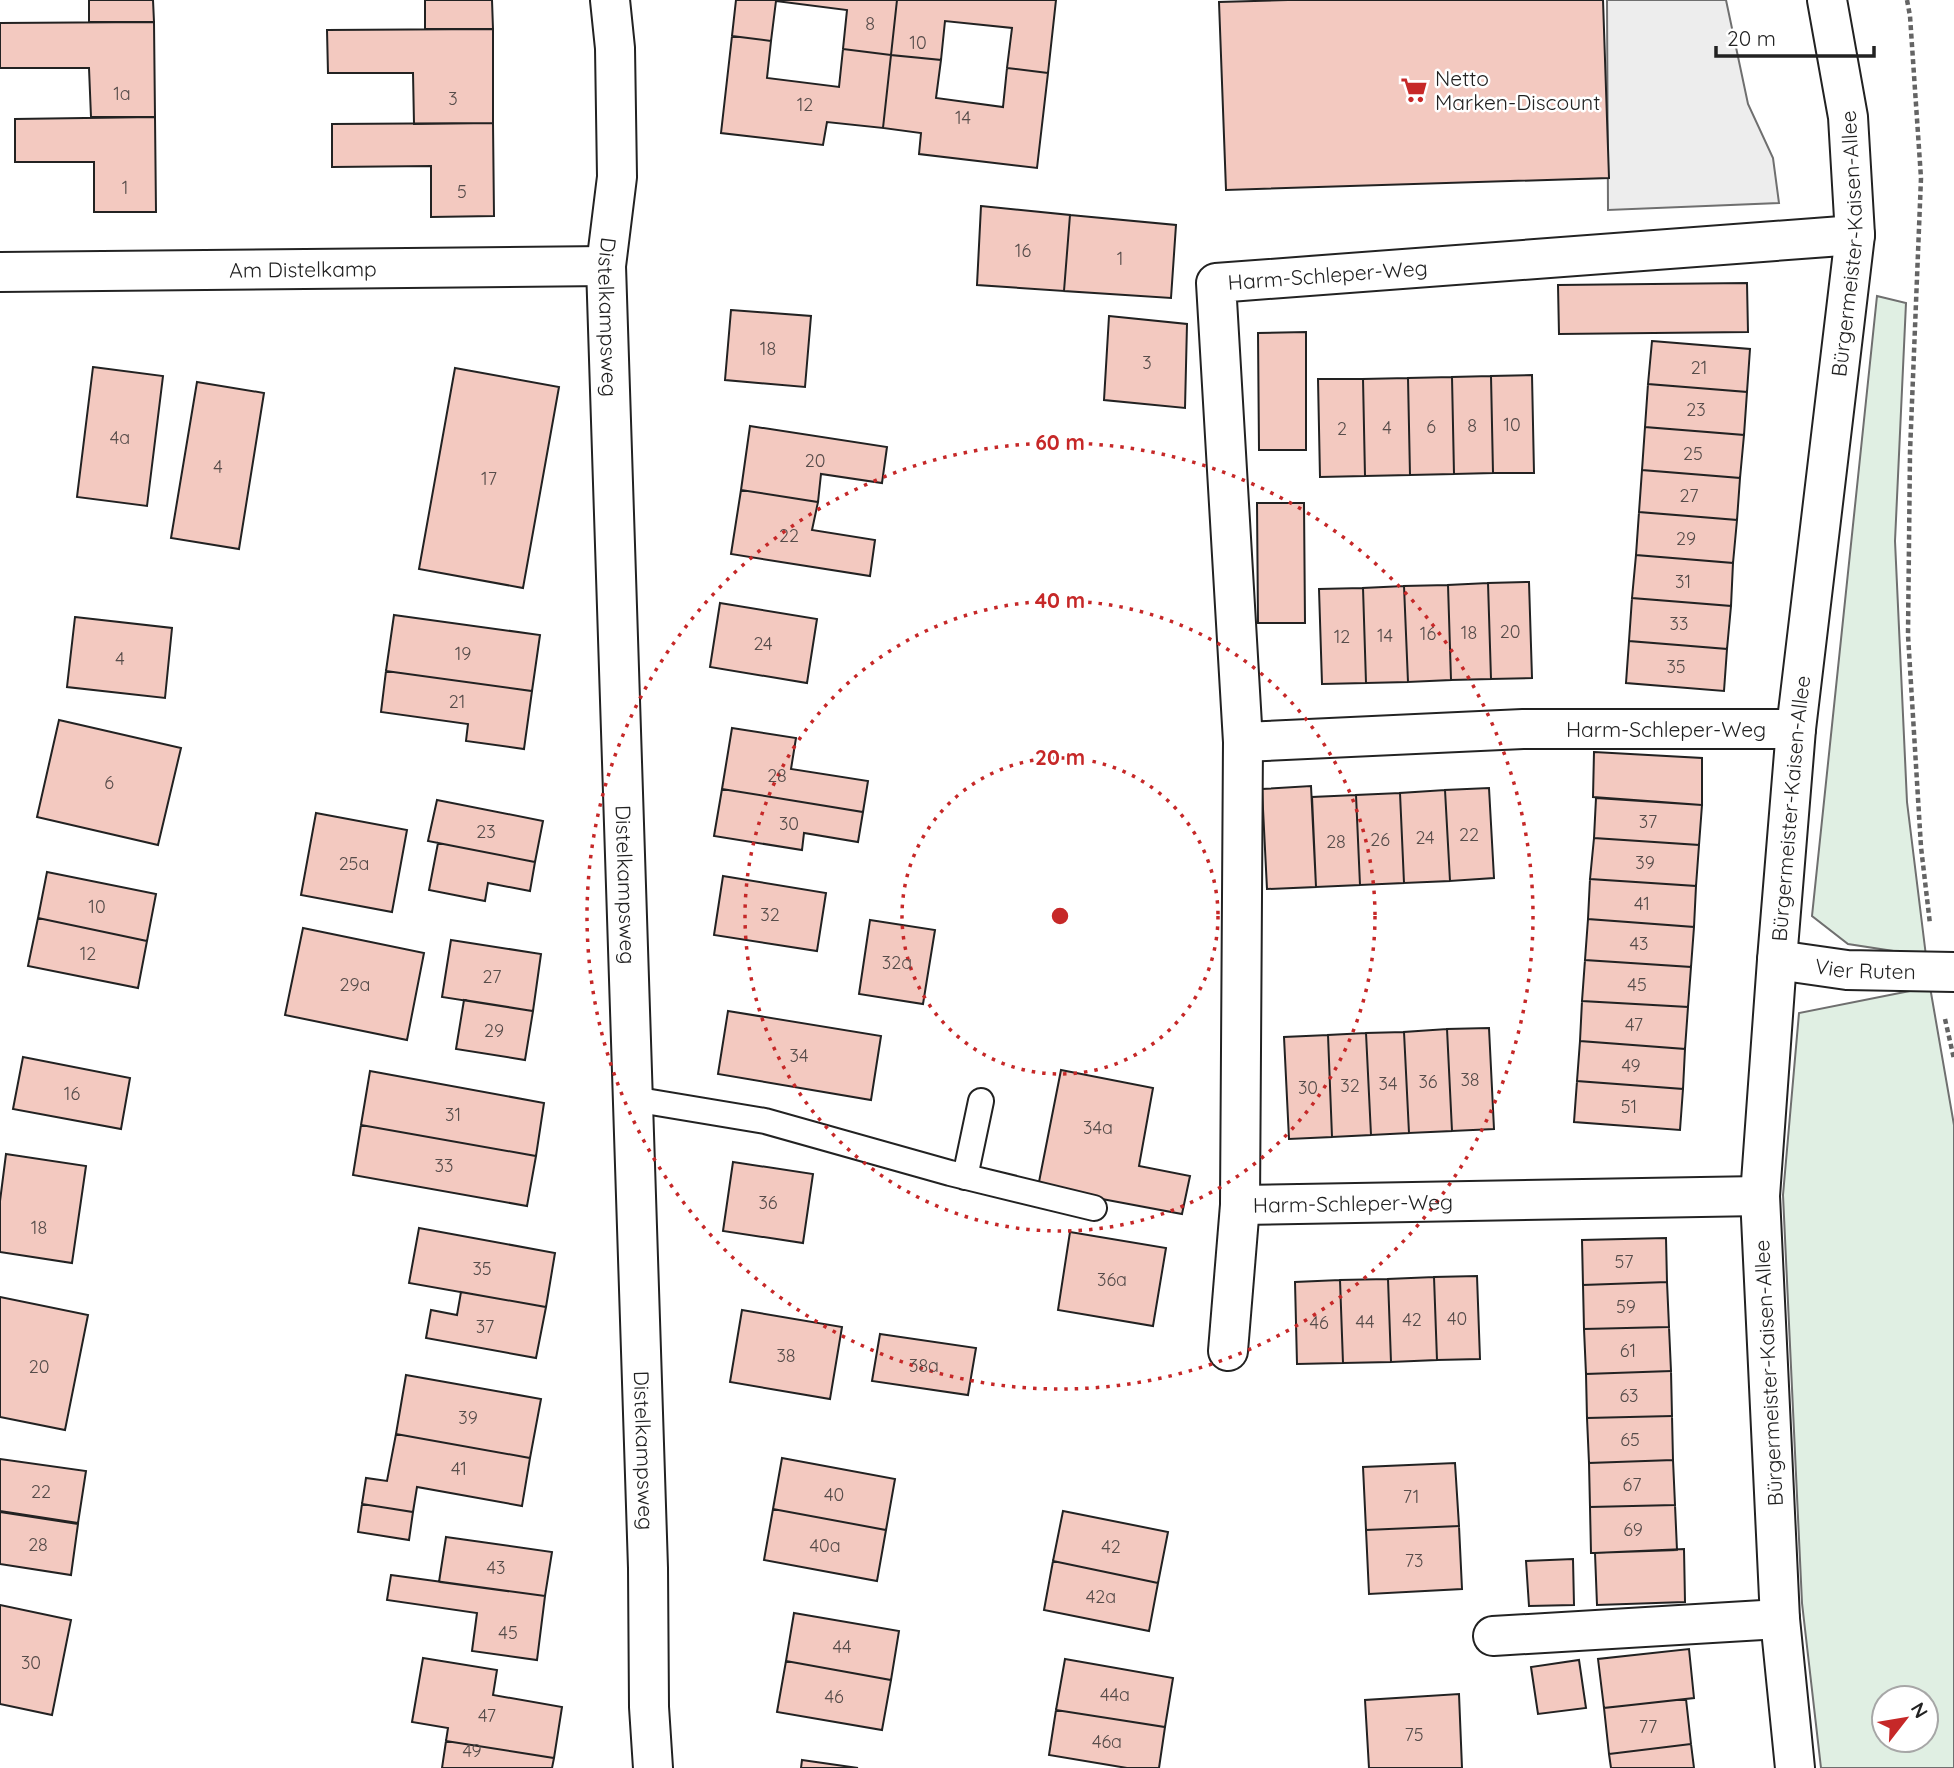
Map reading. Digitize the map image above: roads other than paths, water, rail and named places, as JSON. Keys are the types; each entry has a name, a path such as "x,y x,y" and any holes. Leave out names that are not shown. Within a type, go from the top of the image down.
{"street":[{"name":"Distelkampsweg","path":"610,0 615,48 617,177 606,266 653,1768"},
{"name":"Bürgermeister-Kaisen-Allee","path":"1795,1768 1780,1619 1760,1196 1796,729 1855,235 1848,117 1827,0"},
{"name":"Harm-Schleper-Weg","path":"1228,1351 1240,1205 1242,742 1216,283 1855,235"},
{"name":"Am Distelkamp","path":"0,272 606,266"},
{"name":"Harm-Schleper-Weg","path":"1242,742 1523,729 1796,729"},
{"name":"Vier Ruten","path":"1777,960 1847,971 1945,972"},
{"name":"Harm-Schleper-Weg","path":"1240,1205 1760,1196"},
{"path":"1493,1636 1780,1619"}],"lane":[{"path":"633,1099 765,1121 965,1177 1094,1208"},
{"path":"965,1177 981,1101"}],"place":[{"name":"Netto Marken-Discount","path":"1414,90"}]}
